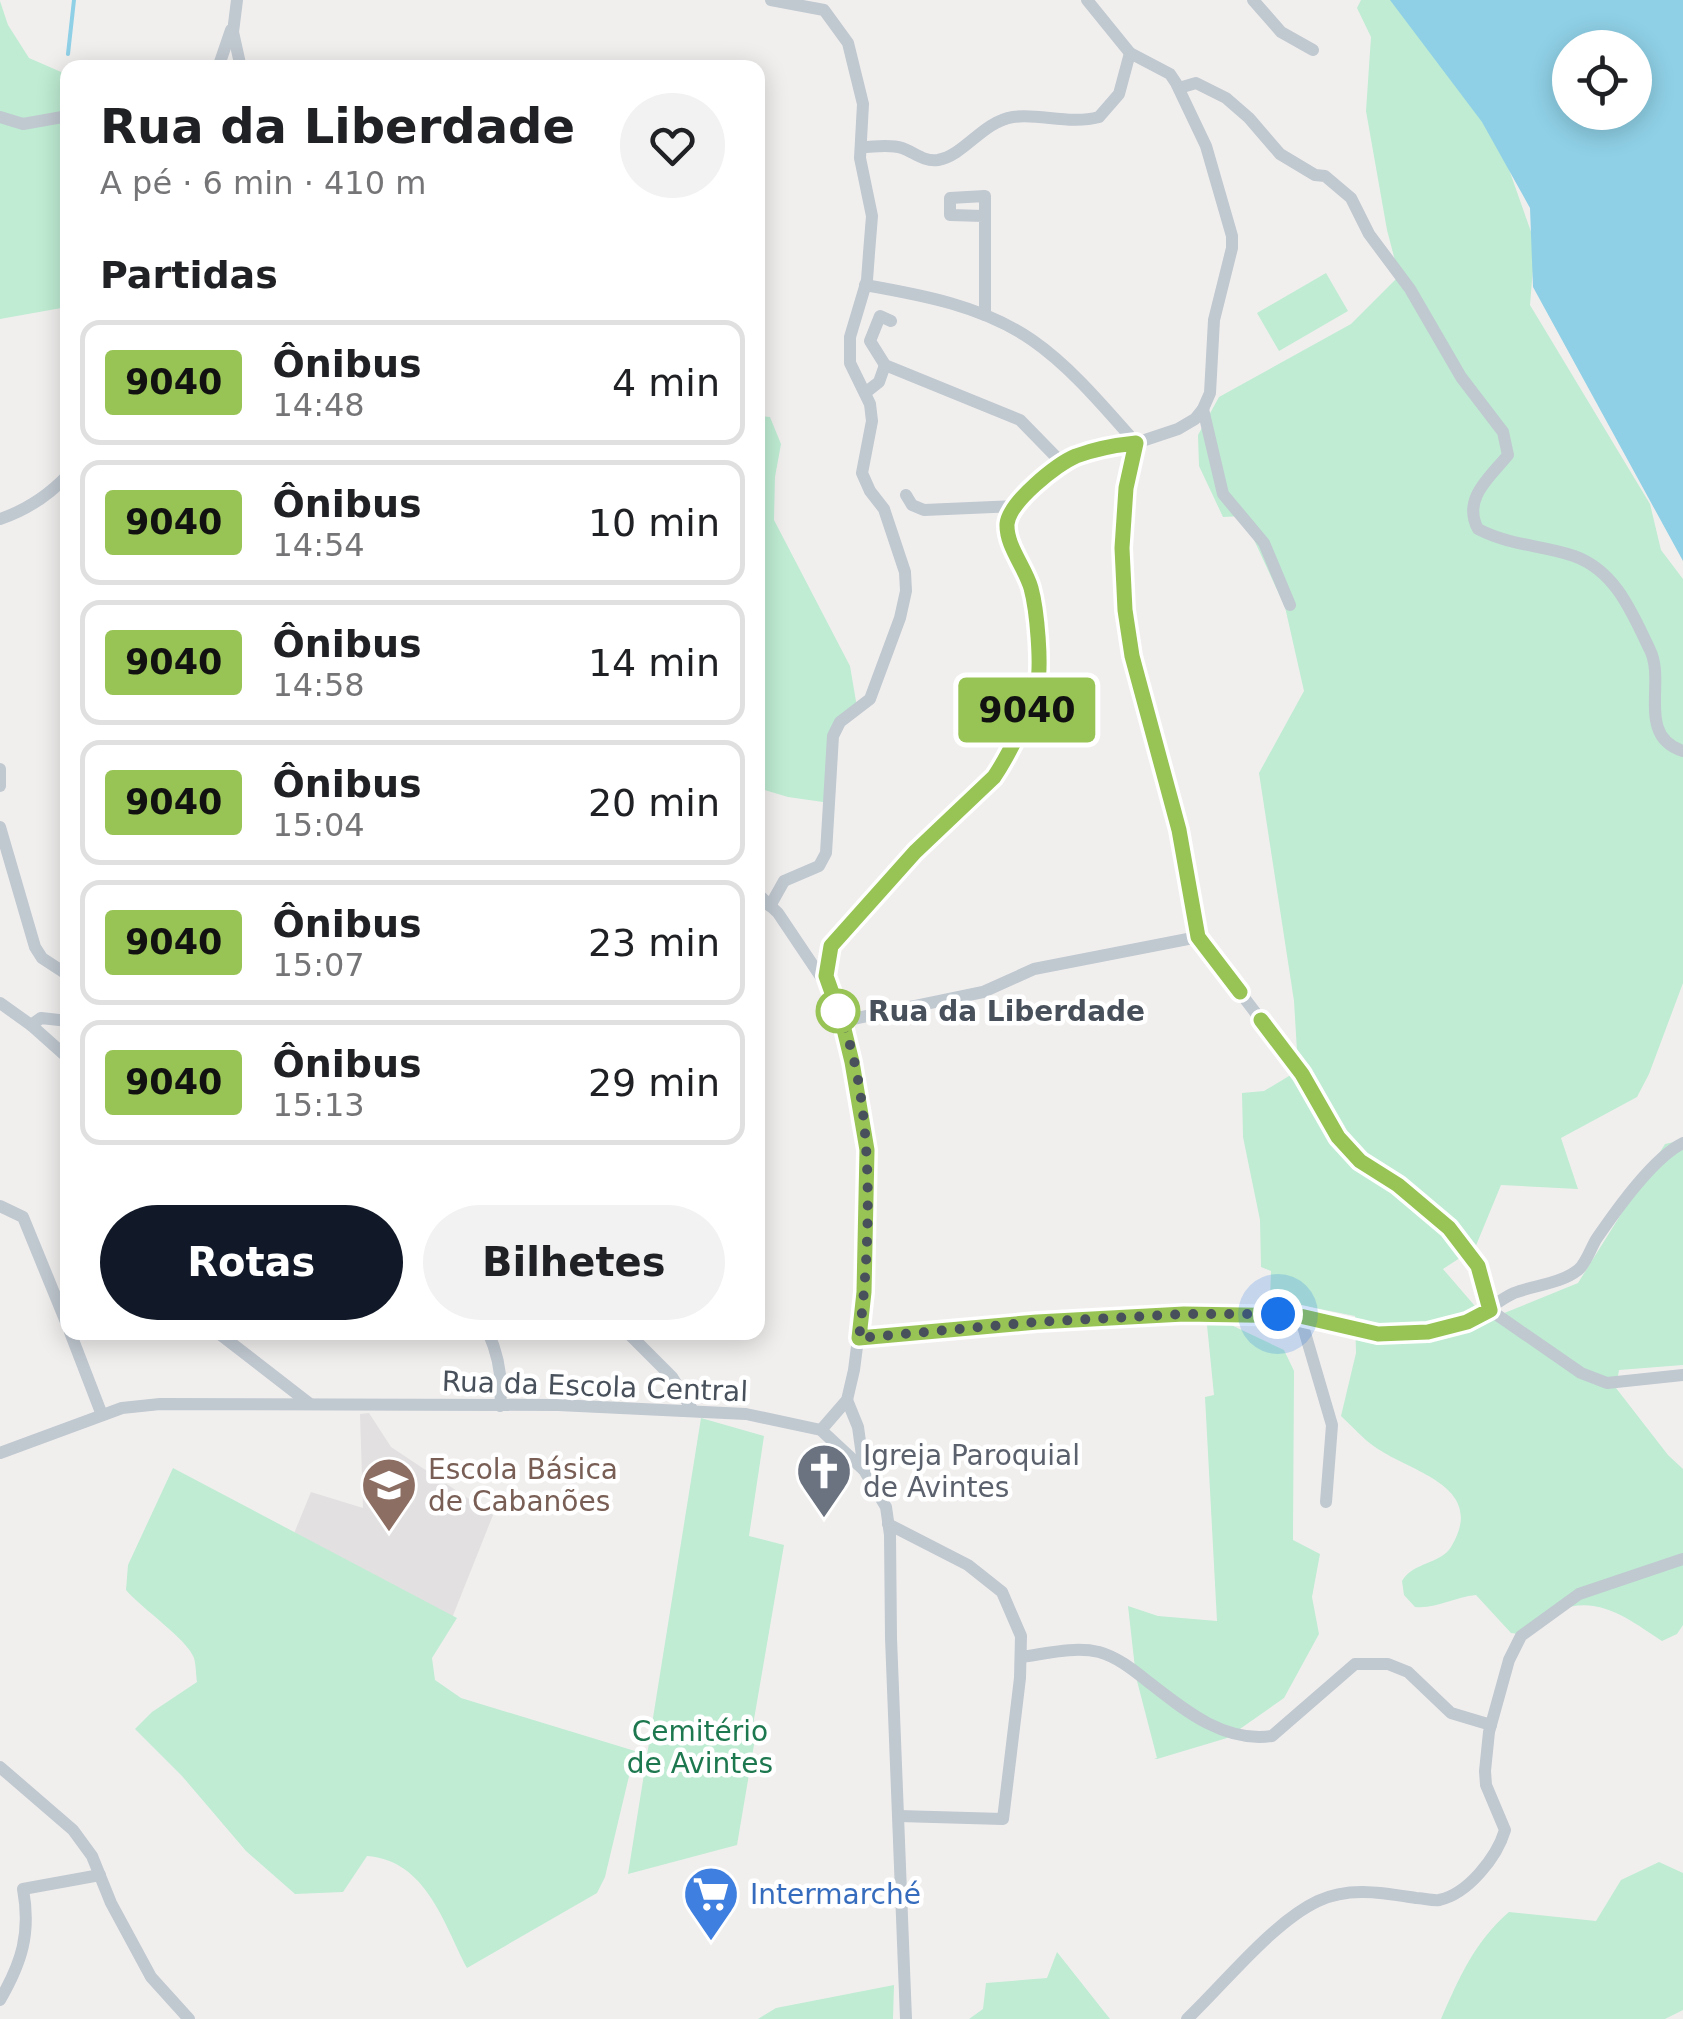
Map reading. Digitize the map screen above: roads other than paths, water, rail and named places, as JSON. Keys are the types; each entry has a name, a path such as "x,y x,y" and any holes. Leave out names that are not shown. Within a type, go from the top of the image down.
{"street":[{"path":"221,60 237,0"},
{"path":"770,906 784,881 820,866 826,854 833,736 840,722 870,699 906,591 905,572 884,509 862,473 872,421 865,393 850,363 850,336 865,285 872,216 860,158 863,104 848,43 824,10 771,0"},
{"path":"828,988 831,946 915,852 994,777 1034,697 1038,671 1031,588 1008,533 1007,518 1062,463 1178,428 1194,420 1210,393 1214,320 1232,236 1206,146 1170,74 1130,53 1087,0"},
{"path":"1254,0 1281,32 1313,50"},
{"path":"233,22 240,60"},
{"path":"862,147 903,148 920,158 936,160 950,156 998,120 1019,116 1039,120 1099,118 1119,94 1130,53"},
{"path":"1179,88 1196,83 1226,98 1250,118 1280,154 1316,175 1325,176 1351,198 1369,234 1410,289 1460,378 1502,432 1508,455 1472,501 1471,515 1478,528 1528,548 1574,556 1605,575 1620,590 1652,654 1655,721 1660,736 1683,751"},
{"path":"0,117 23,124 60,117"},
{"path":"984,216 985,315"},
{"path":"865,285 902,291 985,315 1032,340 1136,443"},
{"path":"891,321 880,316 870,341 885,365 1020,420 1062,463"},
{"path":"865,393 879,382 885,365"},
{"path":"1203,409 1224,494 1264,543 1290,604"},
{"path":"1136,443 1126,488 1122,548 1125,610 1132,656 1179,830 1198,937 1302,1074 1338,1137 1360,1161 1398,1185 1449,1228 1478,1266 1490,1310 1581,1374 1607,1383 1678,1375 1683,1362"},
{"path":"0,519 24,511 60,484"},
{"path":"906,495 912,505 924,510 1016,506"},
{"path":"0,769 0,786"},
{"path":"0,827 35,948 42,958 60,969"},
{"path":"765,901 795,936 828,988 842,1021 861,1101 867,1150 864,1292 859,1338 846,1400 822,1430 864,1470 886,1507 906,2019"},
{"path":"842,1021 983,992 1034,969 1198,937"},
{"path":"0,1003 60,1051"},
{"path":"31,1025 42,1018 60,1020"},
{"path":"859,1338 921,1330 1160,1315 1300,1316 1378,1334 1428,1332 1467,1322 1513,1294 1544,1286 1580,1269 1606,1226 1659,1161 1683,1143"},
{"path":"0,1206 23,1217 60,1308"},
{"path":"1300,1316 1332,1425 1326,1502"},
{"path":"73,1340 102,1415"},
{"path":"227,1340 311,1404"},
{"path":"492,1340 502,1386 500,1406"},
{"path":"635,1340 672,1378 693,1411"},
{"path":"846,1400 858,1427 864,1470"},
{"name":"Rua da Escola Central","path":"0,1453 122,1408 160,1404 558,1405 746,1414 822,1430"},
{"path":"888,1524 968,1565 1002,1592 1021,1636 1003,1819 899,1816"},
{"path":"1188,2019 1292,1916 1320,1899 1362,1890 1438,1900 1462,1888 1482,1870 1500,1846 1506,1830 1486,1785 1485,1771 1491,1725 1509,1660 1521,1636 1580,1594 1683,1559"},
{"path":"1020,1657 1066,1651 1098,1652 1122,1662 1183,1708 1234,1736 1272,1736 1355,1664 1369,1663 1388,1664 1408,1672 1451,1713 1491,1725"},
{"path":"0,1767 73,1830 92,1856 111,1903 151,1977 189,2019"},
{"path":"0,2000 25,1947 23,1889 100,1875"}],"water":[{"path":"1390,0 1683,0 1683,561 1533,287 1530,208 1482,122"}],"waterway":[{"path":"68,54 74,0"}],"place":[{"name":"Rua da Liberdade","path":"838,1011"},
{"name":"Igreja Paroquial de Avintes","path":"824,1520"},
{"name":"Escola Básica de Cabanões","path":"389,1534"},
{"name":"Intermarché","path":"711,1943"}],"park label":[{"name":"Cemitério de Avintes","path":"700,1747"}]}
